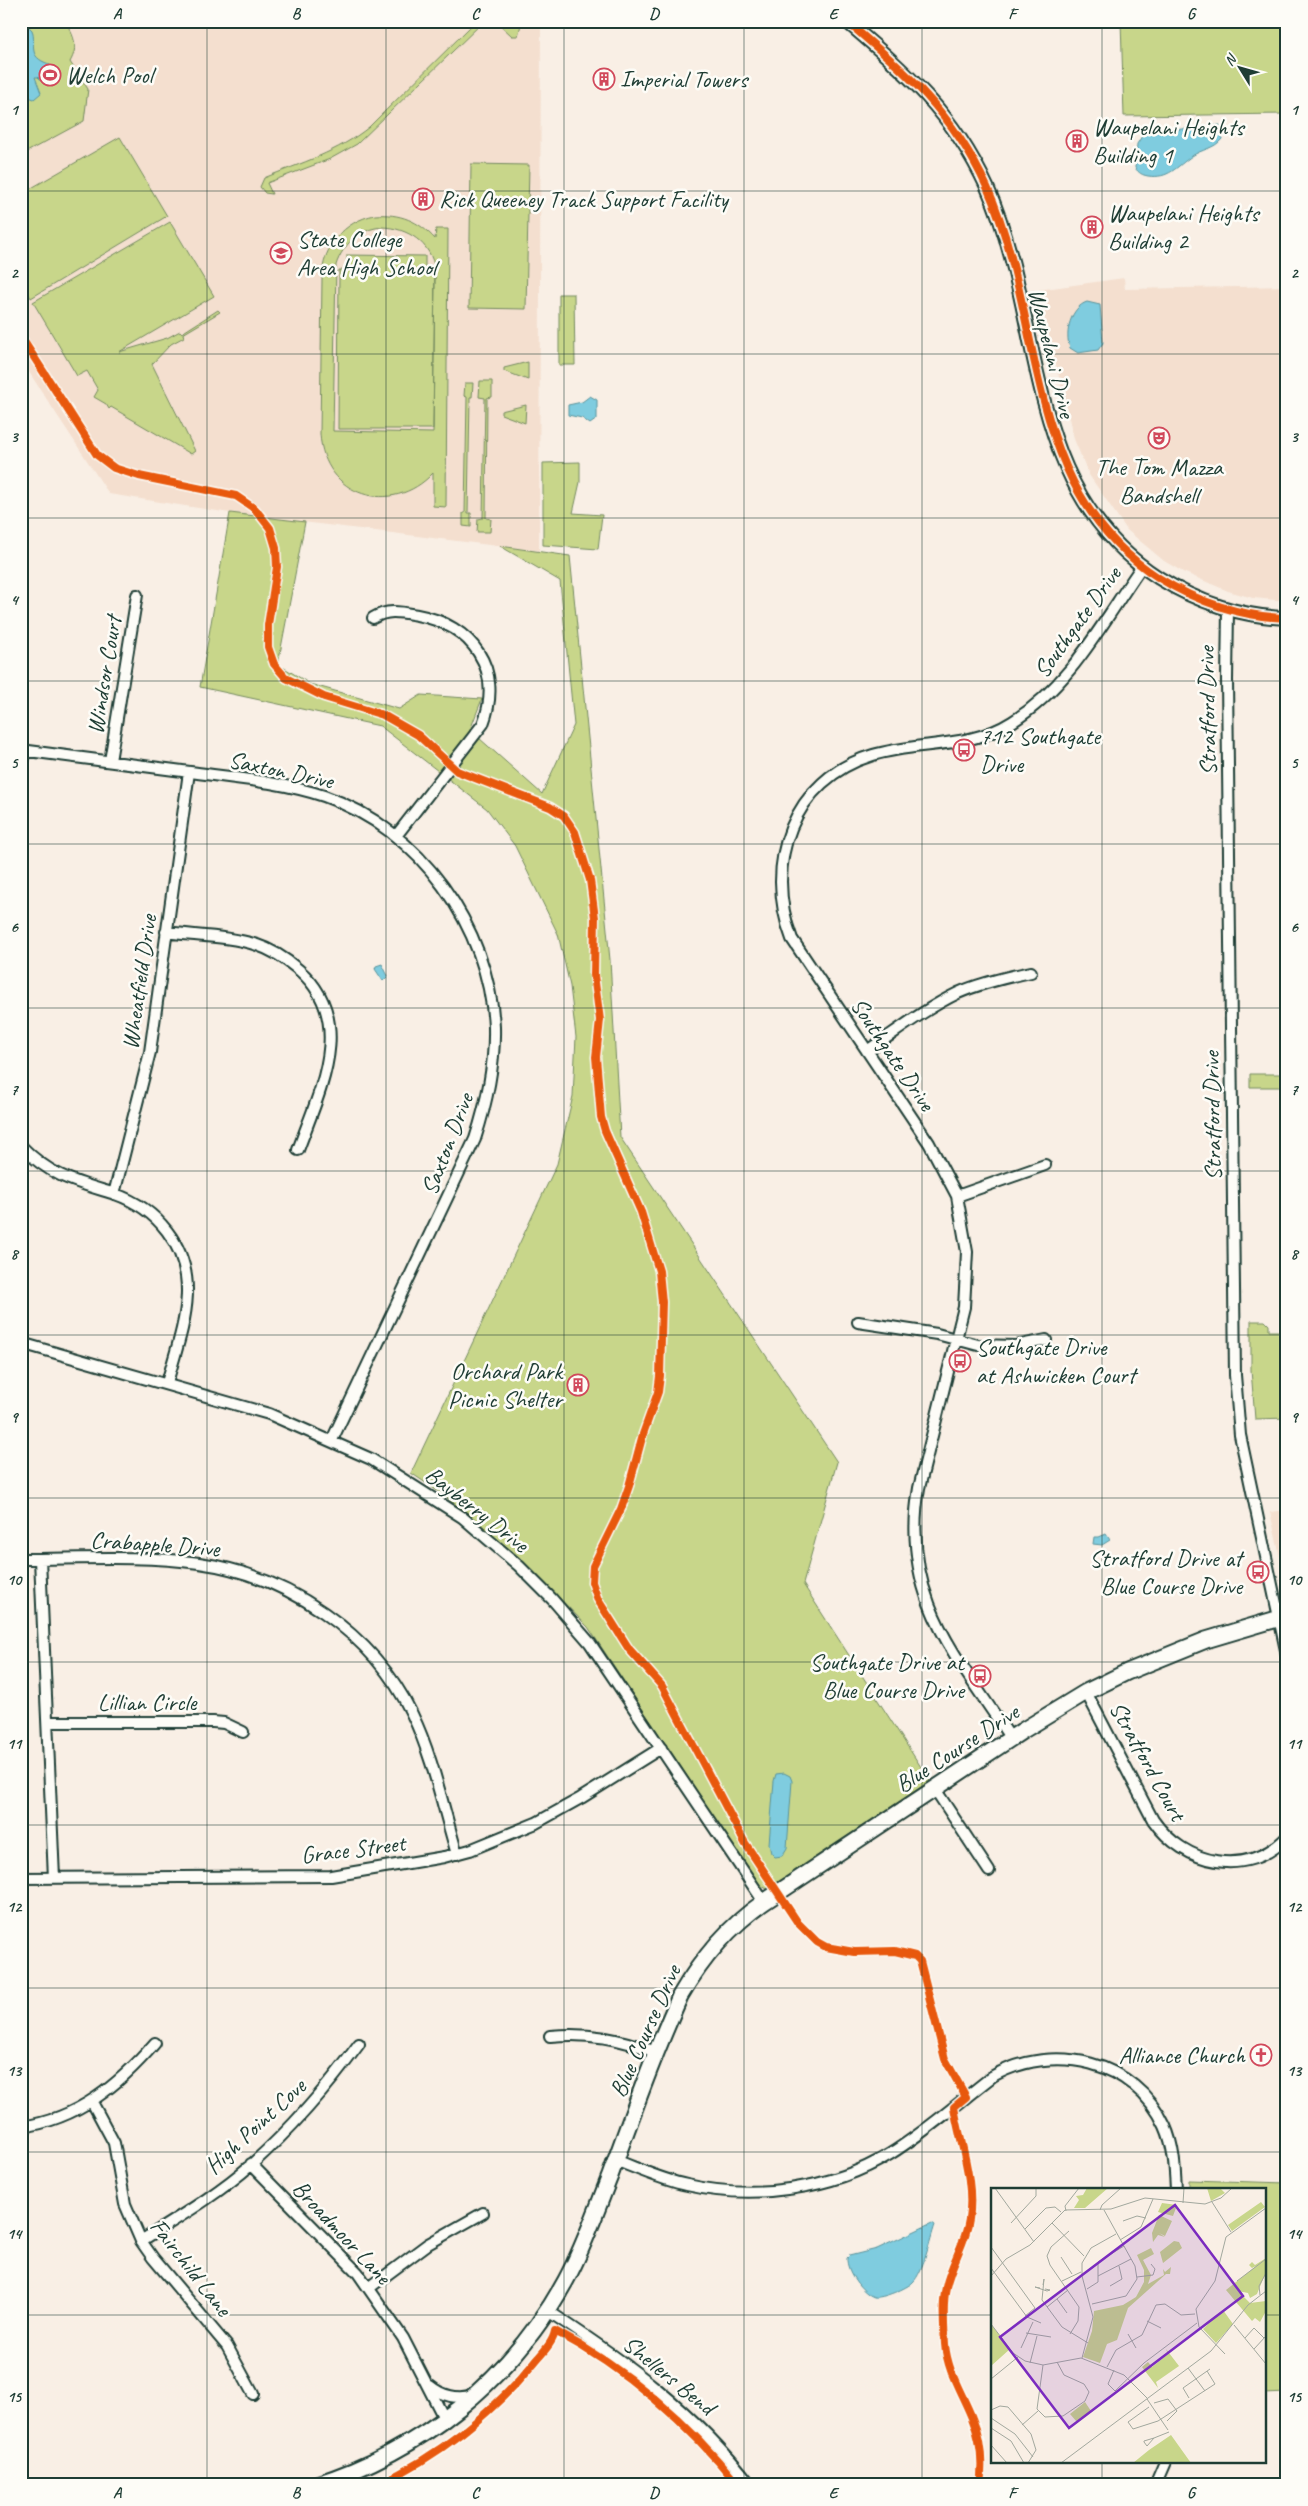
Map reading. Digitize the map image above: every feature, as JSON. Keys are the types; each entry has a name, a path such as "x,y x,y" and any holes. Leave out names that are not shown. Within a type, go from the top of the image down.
{"main road":[{"name":"Blue Course Drive","path":"314,2485 373,2463 398,2450 445,2420 478,2393 515,2356 548,2311 575,2262 616,2160 656,2052 680,1996 698,1966 731,1928 764,1902 1011,1739 1086,1692 1178,1651 1232,1631 1282,1617"}],"street":[{"name":"Waupelani Drive","path":"846,21 922,89 950,123 976,164 1001,225 1050,426 1074,486 1095,518 1116,542 1142,566 1187,593 1228,609 1287,618"},
{"name":"Southgate Drive","path":"1011,1739 937,1626 920,1579 914,1540 915,1510 919,1488 956,1340 967,1283 964,1228 956,1194 929,1143 792,939 785,921 779,881 784,845 797,815 817,789 847,765 872,755 967,740 990,733 1029,711 1064,679 1142,566"},
{"name":"Windsor Court","path":"110,761 137,596"},
{"name":"Stratford Drive","path":"1228,609 1227,680 1235,1376 1240,1435 1282,1617"},
{"path":"373,618 387,612 397,611 436,618 451,625 464,635 478,651 488,680 488,705 483,724 396,836"},
{"path":"21,774 23,750"},
{"name":"Saxton Drive","path":"23,750 276,784 318,794 358,811 396,836 427,865 449,895 468,927 489,989 494,1026 492,1074 486,1102 476,1138 332,1440"},
{"name":"Wheatfield Drive","path":"114,1194 150,1052 188,772"},
{"path":"166,932 257,945 284,958 305,975 316,990 329,1023 330,1053 326,1071 298,1150"},
{"path":"867,1051 920,1015 959,993 1031,972"},
{"path":"21,1146 49,1170 68,1180 114,1194 148,1211 175,1240 187,1268 187,1301 167,1383"},
{"path":"956,1194 978,1184 984,1185 1045,1165"},
{"path":"858,1322 937,1334 956,1340 1004,1346 1046,1340"},
{"name":"Bayberry Drive","path":"21,1343 167,1383 269,1414 332,1440 371,1459 426,1492 462,1517 519,1566 552,1599 590,1643 764,1902"},
{"name":"Crabapple Drive","path":"21,1559 181,1561 217,1566 281,1588 321,1610 354,1637 380,1664 412,1713 421,1735 457,1854"},
{"path":"40,1559 54,1878"},
{"path":"1282,1617 1287,1655"},
{"name":"Stratford Court","path":"1086,1692 1153,1820 1162,1833 1177,1847 1190,1854 1210,1860 1230,1862 1246,1860 1266,1853 1287,1837"},
{"name":"Lillian Circle","path":"48,1722 213,1722 224,1723 243,1732"},
{"name":"Grace Street","path":"21,1878 330,1876 457,1854 536,1823 581,1798 661,1748"},
{"path":"935,1789 989,1871"},
{"path":"550,2036 603,2037 624,2041 656,2052"},
{"path":"21,2127 52,2120 92,2102 134,2067 155,2043"},
{"name":"High Point Cove","path":"141,2241 187,2212 251,2164 298,2120 359,2044"},
{"path":"616,2160 660,2178 689,2186 754,2192 789,2189 858,2170 888,2156 913,2139 993,2076 1007,2068 1034,2060 1071,2058 1095,2064 1119,2075 1146,2098 1158,2114 1170,2139 1176,2169 1176,2188"},
{"name":"Fairchild Lane","path":"92,2102 114,2143 125,2204 141,2241 227,2346 253,2394"},
{"name":"Broadmoor Lane","path":"251,2164 283,2198 324,2236 370,2288 403,2338 445,2420"},
{"path":"370,2288 428,2244 483,2214"},
{"name":"Shellers Bend","path":"548,2311 624,2361 658,2388 710,2435 751,2485"},
{"path":"428,2384 448,2396 462,2397 478,2393"},
{"path":"1155,2485 1164,2464"}],"shaded area":[{"name":"State College Area High School","path":"21,21 541,21 539,551 230,513 109,494 21,360"},
{"path":"1124,278 1125,289 1287,286 1287,601 1253,598 1228,591 1183,572 1164,561 1127,530 1089,475 1074,439 1038,290"},
{"path":"1287,1510 1287,1588 1270,1512"}],"green space":[{"name":"Welch Pool","path":"21,21 65,21 71,31 75,46 70,62 88,89 84,121 21,155"},
{"path":"476,21 484,21 357,144 330,159 267,183 272,194 265,193 260,187 264,178 332,150 369,127"},
{"path":"496,21 522,21 518,36 512,36"},
{"path":"1121,21 1287,21 1287,114 1124,116"},
{"path":"120,137 167,216 31,298 21,281 21,194"},
{"path":"471,164 529,165 526,309 469,308"},
{"path":"375,215 401,217 416,223 435,239 436,229 448,229 446,507 433,506 433,473 417,487 399,494 380,497 363,494 347,486 334,473 324,456 320,434 323,267 326,256 337,237 345,229 364,218","holes":["374,228 401,230 417,239 429,252 435,270 425,270 425,256 347,255 347,270 339,270 338,429 433,429 435,272 433,433 333,431 336,265 343,250 360,234"]},
{"path":"170,222 214,296 119,352 167,338 180,331 182,333 218,310 220,312 183,334 184,337 171,344 152,364 195,451 191,454 111,407 109,409 106,404 94,397 98,390 87,371 77,376 33,302"},
{"path":"559,294 574,294 575,365 559,365"},
{"path":"528,362 528,380 504,371 504,368"},
{"path":"480,381 492,381 492,397 487,398 486,518 491,519 490,532 477,532 478,519 483,518 485,398 479,397"},
{"path":"465,383 473,383 472,397 470,397 468,513 471,513 471,527 463,526 463,513 465,513 467,397 464,396"},
{"path":"526,405 525,423 501,414 501,411"},
{"path":"580,462 580,482 573,513 602,515 598,549 543,545 543,463"},
{"path":"230,513 305,522 278,664 310,684 399,709 421,695 482,699 470,730 542,794 574,725 560,581 500,546 570,556 610,960 620,1137 837,1462 803,1584 930,1781 767,1889 760,1885 752,1874 588,1627 518,1556 445,1496 411,1473 557,1164 573,1096 576,1037 570,986 558,934 515,846 487,809 380,726 200,687"},
{"path":"1250,1074 1287,1074 1287,1087 1250,1087"},
{"path":"1251,1321 1265,1321 1269,1325 1269,1331 1287,1331 1287,1418 1255,1419 1251,1370"},
{"path":"1189,2180 1287,2183 1287,2393 1266,2394 1266,2188 1189,2188"}],"water":[{"path":"21,24 28,26 32,30 34,50 37,58 49,64 56,77 44,83 38,77 35,77 41,93 34,99 26,96 25,88 21,89"},
{"path":"1220,125 1222,139 1219,142 1192,156 1167,174 1148,176 1141,174 1135,168 1137,144 1144,133"},
{"path":"1087,302 1100,305 1103,343 1098,350 1078,353 1070,348 1068,342 1070,321 1077,309"},
{"path":"590,396 597,400 597,419 590,424 582,418 568,415 568,405 582,402"},
{"path":"382,964 388,976 383,981 375,969 376,966"},
{"path":"1106,1534 1110,1540 1102,1545 1093,1544 1094,1537"},
{"path":"784,1773 790,1776 792,1781 787,1848 782,1856 775,1857 771,1853 769,1844 774,1781 776,1774"},
{"path":"932,2223 935,2225 926,2255 917,2278 913,2282 894,2293 877,2297 869,2295 860,2286 849,2269 847,2258 849,2256 877,2249"}],"cycle path":[{"path":"846,21 908,76 943,115 974,161 987,187 1006,238 1043,399 1059,450 1082,498 1114,541 1159,578 1174,587 1220,607 1253,615 1287,618"},
{"path":"21,337 97,455 114,468 139,476 236,496 255,509 270,528 276,548 277,567 268,625 268,647 274,664 286,678 324,697 383,715 418,735 457,771 550,807 564,816 575,832 590,880 595,918 594,975 600,1020 596,1057 601,1117 605,1131 641,1212 659,1271 662,1302 658,1392 643,1434 621,1509 593,1566 592,1582 598,1600 629,1649 662,1686 745,1843 798,1923 817,1942 826,1947 854,1952 895,1951 915,1956 920,1961 945,2059 966,2097 954,2107 970,2191 969,2219 965,2236 946,2287 944,2323 946,2354 977,2434 981,2460 980,2485"},
{"path":"377,2485 442,2448 482,2417 518,2382 550,2344 555,2331 606,2362 654,2399 699,2440 738,2485"}],"place":[{"name":"Welch Pool","path":"50,75"},
{"name":"Imperial Towers","path":"604,79"},
{"name":"Waupelani Heights Building 1","path":"1077,141"},
{"name":"Rick Queeney Track Support Facility","path":"423,199"},
{"name":"Waupelani Heights Building 2","path":"1092,227"},
{"name":"State College Area High School","path":"281,253"},
{"name":"The Tom Mazza Bandshell","path":"1159,438"},
{"name":"712 Southgate Drive","path":"964,750"},
{"name":"Southgate Drive at Ashwicken Court","path":"960,1361"},
{"name":"Orchard Park Picnic Shelter","path":"578,1385"},
{"name":"Stratford Drive at Blue Course Drive","path":"1258,1572"},
{"name":"Southgate Drive at Blue Course Drive","path":"980,1676"},
{"name":"Alliance Church","path":"1261,2055"}]}
